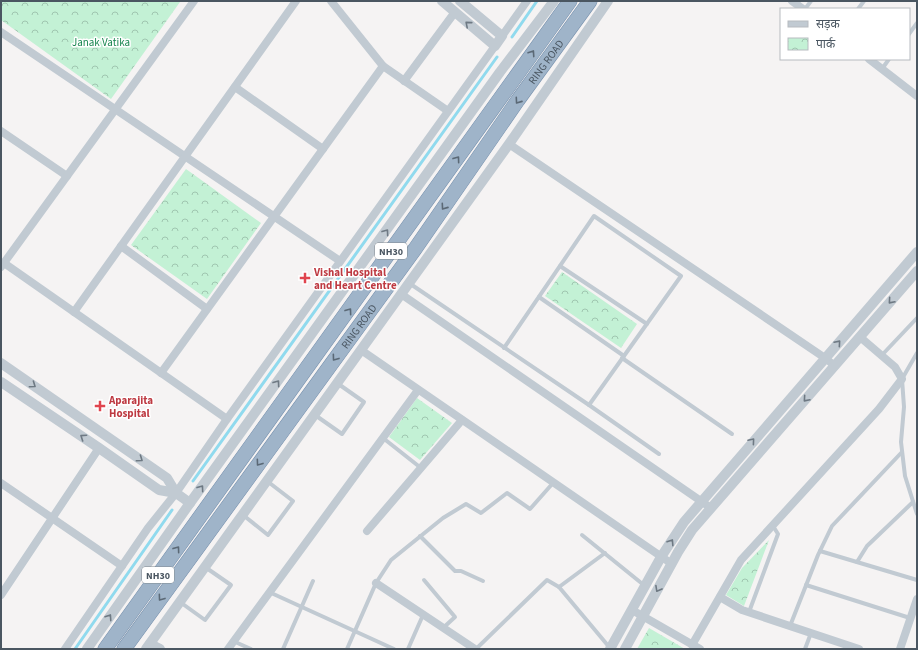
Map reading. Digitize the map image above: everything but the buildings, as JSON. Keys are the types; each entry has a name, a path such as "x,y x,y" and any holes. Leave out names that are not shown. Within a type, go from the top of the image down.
{"highway":[{"name":"RING ROAD","path":"106,649 570,1"},
{"name":"RING ROAD","path":"124,649 414,249 518,100 590,1"}],"street":[{"path":"194,1 2,265 74,312 227,419"},
{"path":"74,312 296,1"},
{"path":"331,1 383,66 448,111"},
{"path":"442,1 495,46"},
{"path":"460,1 502,36"},
{"path":"65,649 148,528 176,493 227,419 527,1"},
{"path":"87,649 190,503 500,72 554,1"},
{"path":"160,649 148,646 509,144 608,1"},
{"path":"792,1 802,8"},
{"path":"404,81 455,12"},
{"path":"1,32 340,261"},
{"path":"870,60 917,96"},
{"path":"161,373 383,66"},
{"path":"235,87 323,149"},
{"path":"1,131 67,176"},
{"path":"509,144 835,366"},
{"path":"121,246 208,309"},
{"path":"610,649 661,557 684,522 917,252"},
{"path":"625,649 692,530 917,271"},
{"path":"401,294 711,508"},
{"path":"632,610 696,647 720,597 741,560 879,409 902,380 895,367 860,337"},
{"path":"361,350 672,564"},
{"path":"1,363 167,478 176,493 190,503"},
{"path":"1,382 159,490 176,493"},
{"path":"228,649 418,390"},
{"path":"367,531 462,420"},
{"path":"1,595 99,448"},
{"path":"1,483 122,566"},
{"path":"376,584 476,649"},
{"path":"720,597 749,613 859,649"},
{"path":"900,649 917,599"}],"lane":[{"path":"910,33 917,23"},
{"path":"882,69 888,60"},
{"path":"504,348 594,216 681,276 589,405"},
{"path":"560,266 647,324"},
{"path":"409,283 659,454"},
{"path":"539,297 732,434"},
{"path":"882,356 917,318"},
{"path":"917,353 902,380 904,407 901,442 905,476 917,514"},
{"path":"314,414 342,434 364,402 337,383"},
{"path":"383,438 421,468"},
{"path":"789,626 832,526 902,452"},
{"path":"243,515 268,535 293,501 267,480"},
{"path":"347,649 376,584 391,560 420,536 443,518 466,504 481,513 507,493 530,509 553,483"},
{"path":"857,562 867,546 913,502"},
{"path":"749,613 778,534 773,526"},
{"path":"582,535 645,586"},
{"path":"420,536 455,571 461,571 483,581"},
{"path":"820,551 917,580"},
{"path":"559,587 604,553"},
{"path":"180,602 205,620 230,585 205,567"},
{"path":"424,580 455,617 443,628"},
{"path":"476,649 547,580 559,587 610,649"},
{"path":"283,649 313,581"},
{"path":"806,585 911,618"},
{"path":"269,592 394,649"},
{"path":"408,649 424,615"},
{"path":"805,649 811,633"},
{"path":"233,641 251,649"}],"green space":[{"name":"Janak Vatika","path":"1,1 180,2 111,99 1,20"},
{"path":"186,169 261,223 207,299 131,245"},
{"path":"562,272 637,324 621,348 545,296"},
{"path":"417,398 452,423 420,460 389,437"},
{"path":"769,540 744,606 726,595 742,568"},
{"path":"649,628 685,649 637,649"}],"waterway":[{"path":"512,37 537,1"},
{"path":"193,481 497,57"},
{"path":"75,649 172,510"}],"place":[{"name":"Vishal Hospital and Heart Centre","path":"305,278"},
{"name":"Aparajita Hospital","path":"100,406"}]}
